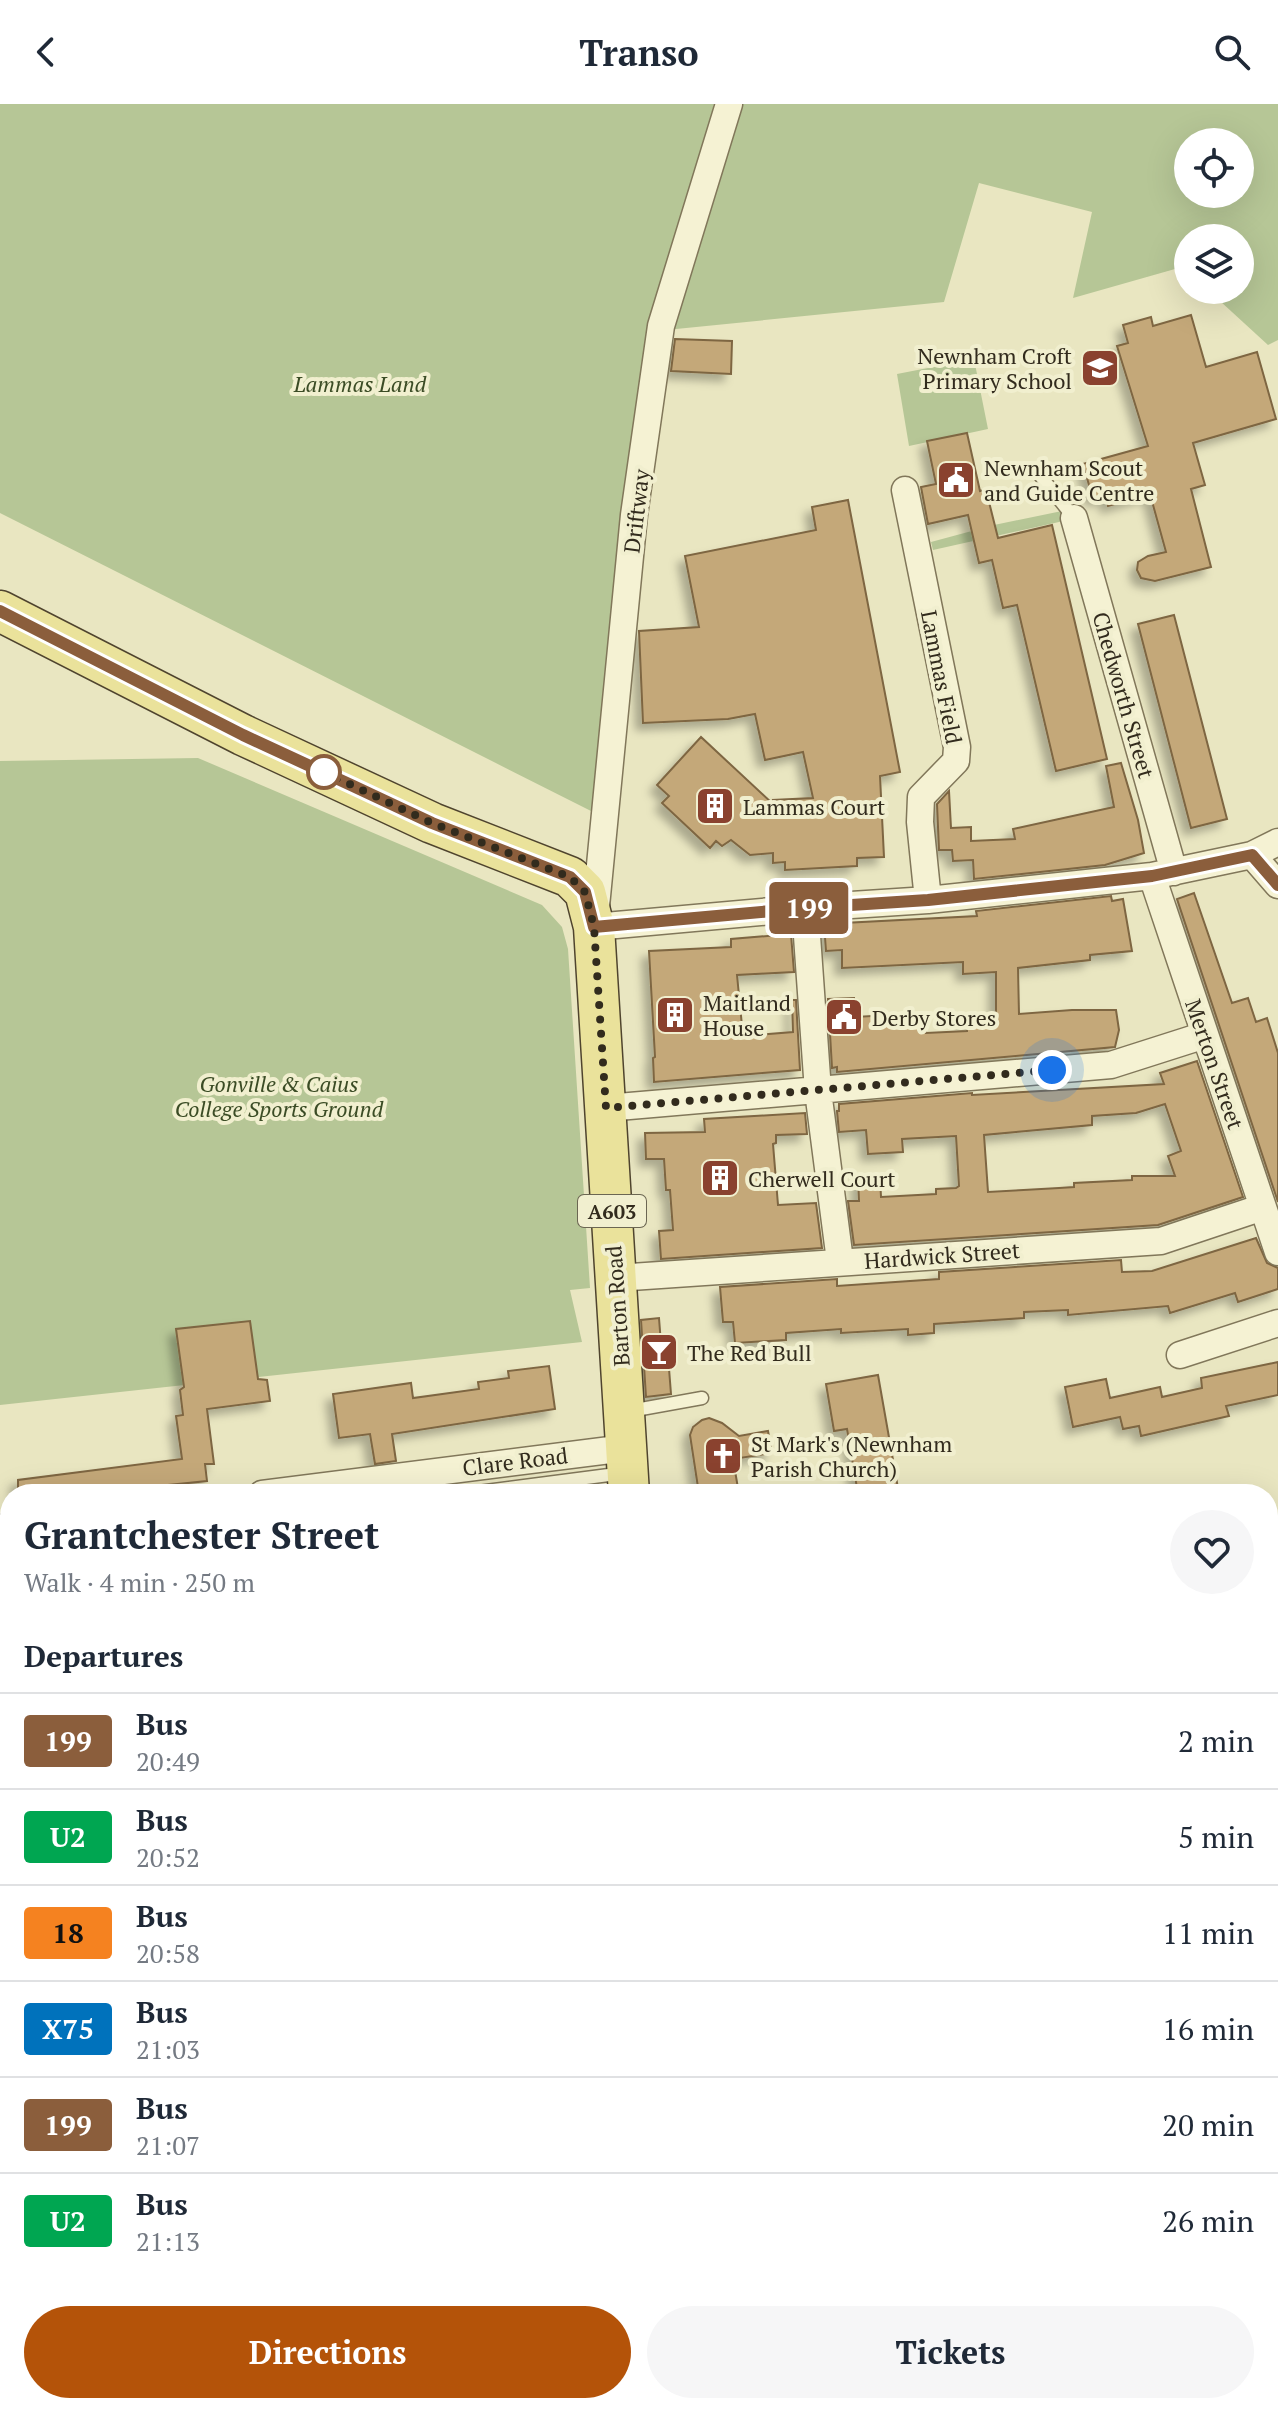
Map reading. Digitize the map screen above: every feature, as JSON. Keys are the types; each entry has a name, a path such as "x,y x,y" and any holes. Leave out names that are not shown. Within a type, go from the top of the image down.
{"main road":[{"name":"A603","path":"0,611 243,735 419,817 570,877 585,892 594,927"},
{"name":"Barton Road","path":"594,927 627,1457"}],"street":[{"name":"Driftway","path":"594,927 634,515 661,326 729,104"},
{"name":"Lammas Field","path":"905,490 957,747 956,761 921,797 920,822 928,900"},
{"name":"Chedworth Street","path":"1074,518 1163,874"},
{"path":"594,927 928,900 1163,874 1252,855 1278,842"},
{"path":"1252,855 1278,885"},
{"name":"Merton Street","path":"1163,874 1205,1035 1278,1252"},
{"path":"805,908 818,1091 840,1261"},
{"path":"606,1108 1111,1065 1205,1035"},
{"name":"Hardwick Street","path":"616,1278 1161,1241 1263,1207"},
{"path":"1180,1355 1278,1323"},
{"name":"Clare Road","path":"361,1484 627,1457"}],"lane":[{"path":"1039,474 1074,518"},
{"path":"507,1484 627,1457 702,1398"}],"green space":[{"name":"Lammas Land","path":"0,104 714,104 649,346 593,812 0,513"},
{"path":"737,104 1278,104 1278,340 1268,345 1223,304 1254,304 1254,224 1174,224 1174,269 1073,298 1092,212 979,183 944,302 666,330"},
{"path":"974,359 988,429 909,446 897,374"},
{"path":"1062,511 1068,520 933,550 931,542"},
{"name":"Gonville & Caius College Sports Ground","path":"198,758 542,905 562,927 568,949 590,1288 570,1290 582,1342 0,1405 0,761"}],"building":[{"path":"1191,315 1206,367 1257,352 1276,419 1193,443 1205,485 1191,489 1211,567 1155,581 1141,578 1137,570 1138,562 1166,552 1150,494 1108,506 1106,496 1093,499 1083,464 1148,446 1117,346 1128,343 1123,325 1151,317 1153,326"},
{"path":"675,339 732,341 731,374 671,371"},
{"path":"967,433 980,491 986,490 998,538 1052,525 1107,759 1056,771 1017,605 1003,608 992,560 979,563 968,515 928,524 921,487 936,484 927,441"},
{"path":"848,500 900,772 880,776 884,857 857,858 857,866 785,870 785,862 773,863 773,853 750,855 731,840 722,846 716,841 710,848 662,803 669,796 657,785 701,737 774,805 773,800 813,798 803,752 765,760 755,714 728,719 643,723 639,631 699,627 685,556 816,530 812,507"},
{"path":"1174,615 1227,819 1191,828 1138,624"},
{"path":"1121,763 1144,853 1105,865 974,879 973,860 953,861 952,850 939,850 937,804 949,791 951,828 971,827 971,841 1015,839 1013,829 1114,807 1106,766"},
{"path":"1194,893 1232,1003 1248,998 1256,1022 1267,1018 1278,1053 1278,1202 1177,899"},
{"path":"1111,896 1112,901 1123,899 1132,951 1090,955 1090,960 1018,968 1019,1014 1116,1010 1119,1030 1115,1047 837,1072 837,1067 832,1068 828,999 854,998 855,1017 925,1013 926,1033 967,1031 966,1017 996,1015 996,972 963,974 963,962 842,968 842,950 826,951 824,924 977,916 976,911"},
{"path":"791,934 794,972 737,975 743,1036 793,1032 792,1000 796,1000 800,1070 654,1082 649,951 731,947 731,939"},
{"path":"1197,1061 1243,1197 1158,1225 854,1245 848,1201 859,1201 858,1178 880,1177 881,1197 936,1194 936,1189 956,1188 959,1186 956,1136 902,1139 903,1152 868,1154 866,1130 839,1132 839,1104 972,1093 1164,1084 1160,1073","holes":["1165,1104 1181,1151 1168,1156 1175,1176 1132,1176 1132,1180 1074,1183 1074,1187 988,1192 984,1135 1092,1125 1092,1116 1136,1113"]},
{"path":"805,1113 807,1134 776,1135 776,1143 773,1144 778,1205 816,1203 822,1248 661,1259 659,1231 673,1230 670,1190 666,1190 664,1159 646,1159 645,1133 705,1132 704,1119"},
{"path":"1256,1238 1267,1263 1278,1268 1278,1289 1238,1302 1235,1293 1170,1313 1168,1306 1068,1315 1068,1310 1024,1312 1024,1318 934,1324 934,1333 908,1335 908,1329 841,1333 841,1329 786,1333 786,1340 735,1343 733,1322 723,1322 720,1287 837,1279 837,1286 939,1279 939,1272 1121,1260 1122,1272 1152,1271"},
{"name":"The Red Bull","path":"659,1318 661,1344 667,1343 671,1394 646,1397 641,1320"},
{"path":"250,1321 258,1379 267,1380 270,1401 207,1409 214,1464 205,1464 207,1481 178,1484 18,1484 18,1480 182,1459 176,1416 183,1415 180,1390 184,1387 176,1329"},
{"path":"1278,1362 1278,1395 1226,1406 1229,1416 1141,1436 1139,1426 1123,1429 1120,1417 1073,1427 1065,1387 1106,1379 1110,1398 1160,1387 1162,1397 1202,1388 1201,1378"},
{"path":"549,1366 555,1409 392,1434 396,1461 375,1464 370,1434 339,1438 333,1394 411,1383 413,1398 479,1389 478,1382 509,1378 508,1371"},
{"path":"878,1375 897,1484 856,1484 847,1429 834,1431 826,1384"},
{"name":"St Mark's (Newnham Parish Church)","path":"709,1418 722,1423 739,1436 768,1431 772,1453 733,1459 737,1484 697,1484 690,1435 693,1427"}],"bus line":[{"name":"199","path":"0,611 243,735 432,823 570,877 585,892 594,927 928,900 1152,876 1252,855 1278,885"}],"place":[{"name":"Newnham Croft Primary School","path":"1100,368"},
{"name":"Newnham Scout and Guide Centre","path":"956,480"},
{"name":"Lammas Court","path":"715,806"},
{"name":"Maitland House","path":"675,1015"},
{"name":"Derby Stores","path":"844,1017"},
{"name":"Cherwell Court","path":"720,1178"},
{"name":"The Red Bull","path":"659,1352"},
{"name":"St Mark's (Newnham Parish Church)","path":"723,1456"}],"route":[{"path":"324,772 432,823 570,877 585,892 594,927 606,1108 1052,1070"}]}
